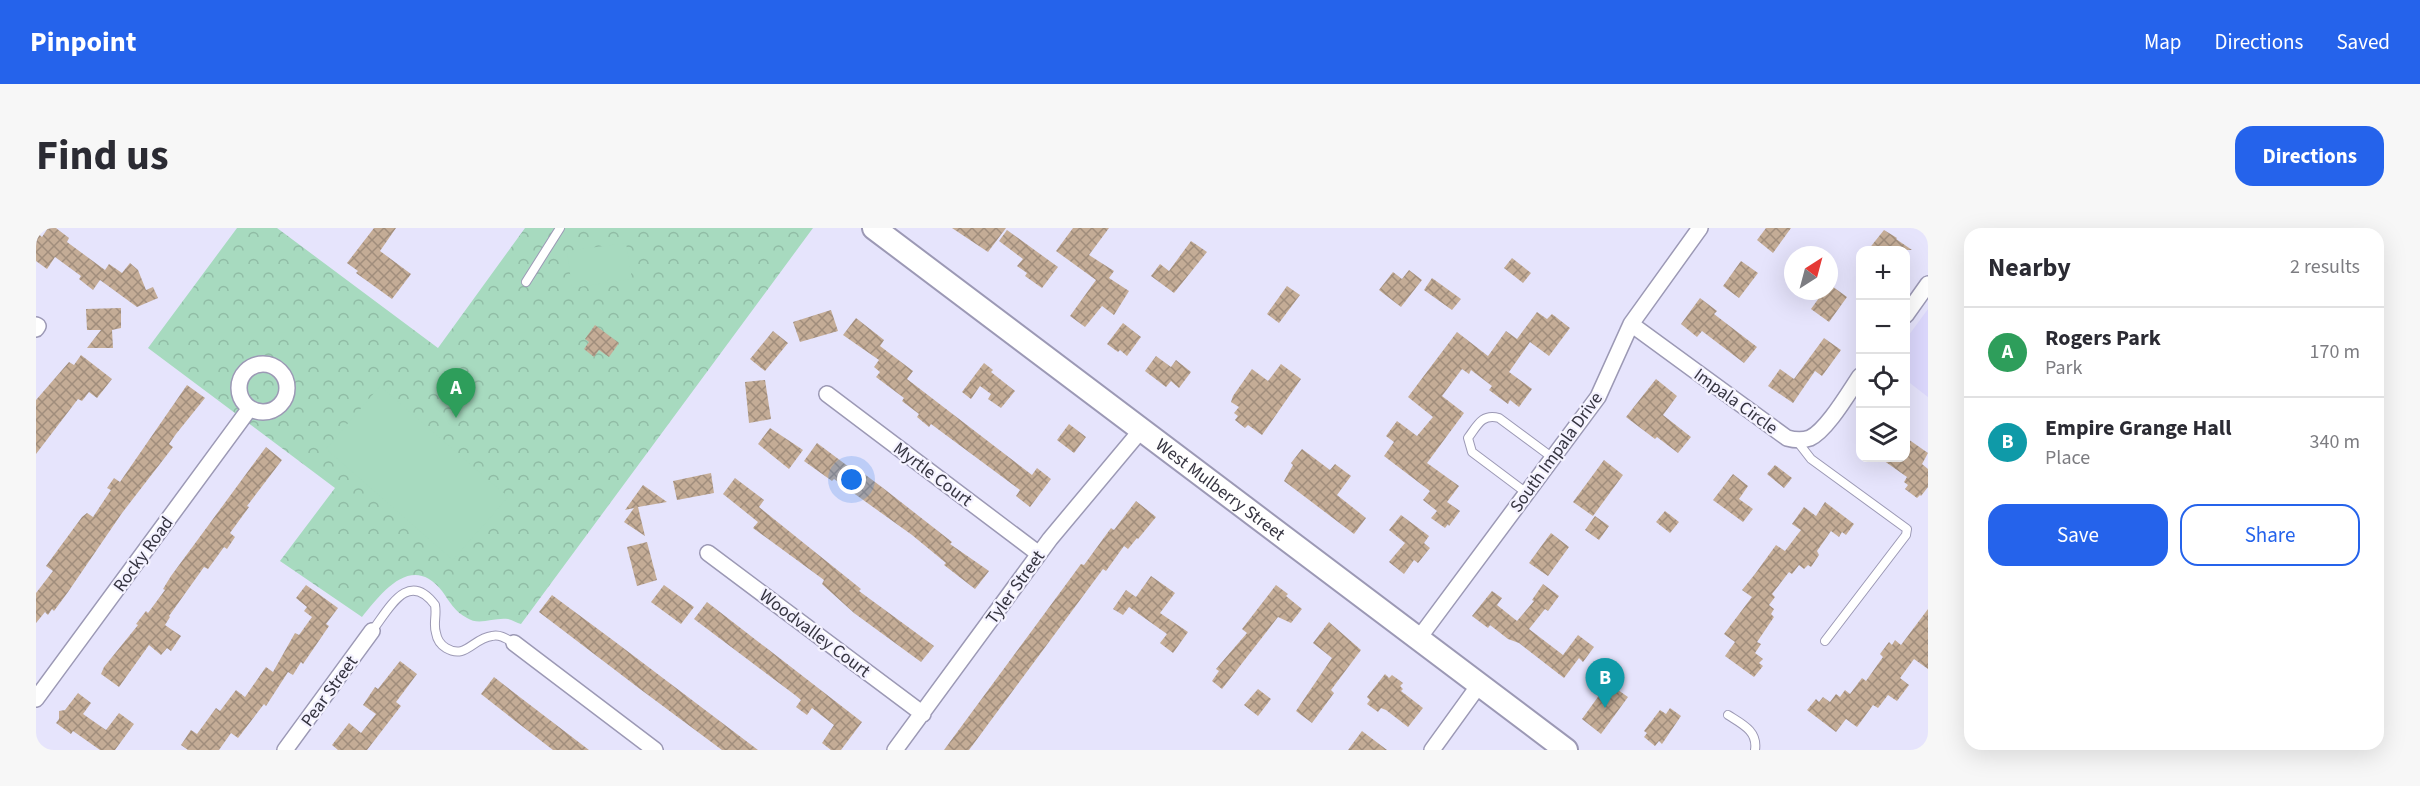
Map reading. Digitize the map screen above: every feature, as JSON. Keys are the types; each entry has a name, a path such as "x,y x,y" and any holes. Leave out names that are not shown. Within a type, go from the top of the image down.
{"main road":[{"name":"West Mulberry Street","path":"885,234 1566,750"}],"street":[{"name":"South Impala Drive","path":"1419,638 1598,397 1631,324 1700,228"},
{"path":"1910,308 1928,284"},
{"name":"Impala Circle","path":"1631,324 1787,438 1805,439 1817,434 1856,381"},
{"name":"Myrtle Court","path":"827,394 1039,554"},
{"name":"Rocky Road","path":"36,699 250,408"},
{"name":"Tyler Street","path":"895,750 1039,554 1142,429"},
{"name":"Woodvalley Court","path":"708,553 922,714"},
{"name":"Pear Street","path":"285,750 372,631"},
{"path":"514,643 655,750"},
{"path":"1432,750 1479,684"}],"lane":[{"path":"526,282 560,228"},
{"path":"1527,494 1472,452 1468,438 1483,418 1491,416 1499,418 1554,459"},
{"path":"1797,440 1811,459 1906,529 1906,535 1825,641"},
{"path":"372,631 397,598 405,592 414,590 429,598 435,605 437,637 442,646 449,650 457,653 468,650 483,638 491,636 499,636 514,643"},
{"path":"1728,715 1750,729 1756,743 1755,750"}],"shaded area":[{"path":"1928,309 1928,397 1910,383 1910,334"}],"green space":[{"path":"237,228 277,228 438,348 525,228 813,228 521,624 508,619 472,620 455,609 431,580 420,575 398,580 378,597 362,617 280,561 335,488 148,348"},
{"path":"626,243 632,279 572,288 567,251"},
{"path":"380,386 508,497 453,560 326,449"}],"building":[{"path":"48,228 56,228 69,238 67,242 105,270 109,264 122,273 130,263 138,270 146,290 153,287 158,298 137,307 100,280 93,290 79,279 81,276 55,257 47,269 36,261 36,232 42,237"},
{"path":"374,228 396,228 380,251 411,274 392,299 356,273 358,271 347,263"},
{"path":"952,228 1006,228 988,252"},
{"path":"1073,228 1109,228 1089,255 1114,271 1109,278 1129,291 1114,315 1102,306 1085,327 1070,316 1096,280 1056,251"},
{"path":"1766,228 1791,228 1773,253 1757,240"},
{"path":"1007,230 1058,267 1042,288 1025,276 1027,273 1017,266 1023,259 999,241"},
{"path":"1884,230 1906,246 1871,246"},
{"path":"1191,241 1207,252 1174,293 1151,276 1160,264 1169,271"},
{"path":"1512,258 1531,273 1523,283 1504,268"},
{"path":"1741,261 1758,273 1739,298 1723,286"},
{"path":"1409,270 1422,280 1401,307 1379,290 1393,272 1402,279"},
{"path":"1432,278 1461,299 1452,310 1424,290"},
{"path":"1287,286 1300,295 1279,323 1267,314"},
{"path":"1838,290 1847,297 1829,322 1811,309 1818,300 1838,300"},
{"path":"1700,298 1717,311 1714,314 1757,347 1744,363 1702,331 1697,337 1681,324"},
{"path":"121,308 121,328 112,330 113,348 87,348 101,330 87,330 86,309"},
{"path":"831,310 838,331 800,342 793,322"},
{"path":"1537,312 1547,319 1552,314 1570,328 1549,356 1530,342 1509,372 1532,389 1519,407 1510,400 1508,404 1489,390 1492,386 1471,370 1469,374 1462,369 1442,396 1464,413 1427,463 1459,486 1447,502 1460,511 1445,528 1431,518 1437,511 1423,500 1430,491 1384,456 1394,442 1386,436 1397,421 1417,436 1433,417 1408,397 1457,332 1488,356 1506,331 1517,339"},
{"path":"856,318 884,340 880,346 913,371 907,379 1032,475 1037,468 1051,479 1030,507 1016,496 1020,490 931,424 929,427 917,417 919,414 902,401 904,398 876,377 880,372 874,367 879,360 843,335"},
{"path":"1123,323 1141,337 1127,356 1107,344"},
{"path":"595,325 619,343 609,357 599,350 594,357 584,349 589,342 585,339"},
{"path":"773,331 788,343 765,371 750,359"},
{"path":"1824,338 1841,350 1822,376 1815,371 1793,403 1768,386 1780,369 1794,379"},
{"path":"81,355 112,379 97,398 89,392 82,401 78,399 36,454 36,400 69,362 74,365"},
{"path":"1156,356 1171,367 1176,360 1191,372 1179,388 1171,381 1166,387 1145,371"},
{"path":"984,363 993,370 991,372 1015,391 1001,408 988,399 991,394 980,386 971,399 962,392"},
{"path":"1281,364 1301,379 1262,435 1248,425 1245,428 1235,420 1238,416 1234,413 1239,407 1231,402 1252,369 1268,381"},
{"path":"1656,379 1677,396 1663,415 1691,437 1678,453 1626,417"},
{"path":"765,380 771,419 749,423 745,382"},
{"path":"187,385 205,398 176,434 169,444 173,447 122,513 54,611 52,609 48,615 45,612 36,623 36,593 53,571 46,566 82,517 87,513 93,517 111,490 107,488 114,478 120,482"},
{"path":"1069,424 1086,437 1074,453 1057,440"},
{"path":"770,428 803,450 789,469 758,444"},
{"path":"1910,440 1928,453 1922,464 1928,469 1928,487 1921,496 1917,498 1905,489 1908,485 1904,482 1907,477 1886,462 1910,462"},
{"path":"817,443 853,470 855,467 952,542 950,544 989,571 975,589 944,565 946,563 912,535 834,479 832,481 804,461"},
{"path":"266,447 282,460 247,506 249,507 230,533 235,537 227,549 224,547 208,569 204,567 169,616 165,625 181,636 171,651 167,648 161,655 149,645 119,687 101,674 104,667 138,625 136,624 146,611 148,613 165,590 163,589 171,576"},
{"path":"1302,449 1330,470 1335,464 1351,476 1337,495 1366,518 1354,534 1284,481 1293,465 1291,463"},
{"path":"1604,460 1623,475 1593,516 1573,502"},
{"path":"1775,465 1792,478 1784,488 1767,474"},
{"path":"711,473 714,493 677,500 673,481"},
{"path":"1733,474 1748,486 1739,499 1753,509 1743,522 1713,500"},
{"path":"735,478 764,500 759,507 861,589 859,591 934,646 921,662 854,613 822,584 824,580 753,528 758,522 723,494"},
{"path":"643,485 667,502 638,507 645,536 624,522 634,508 625,510"},
{"path":"1136,501 1156,517 1128,549 1124,546 1106,571 1103,569 969,750 944,750 1081,564 1084,565 1111,528 1114,530"},
{"path":"1825,502 1854,524 1846,535 1842,532 1839,537 1831,531 1817,551 1819,555 1811,567 1808,565 1804,569 1799,565 1792,574 1789,572 1772,594 1775,597 1769,605 1774,609 1771,614 1774,617 1757,642 1761,644 1755,653 1763,659 1759,663 1763,666 1754,677 1725,656 1735,642 1724,634 1752,597 1742,590 1776,545 1785,551 1801,530 1792,524 1804,507 1816,516"},
{"path":"1665,511 1679,522 1670,533 1656,522"},
{"path":"1401,515 1429,536 1424,543 1430,548 1418,563 1414,560 1404,574 1389,562 1405,543 1389,530"},
{"path":"1595,516 1609,526 1599,540 1585,530"},
{"path":"1551,533 1569,547 1548,576 1529,563"},
{"path":"647,542 657,580 637,586 627,547"},
{"path":"1151,576 1175,593 1160,613 1188,632 1173,653 1160,643 1167,634 1129,607 1123,615 1113,609 1126,590 1136,597"},
{"path":"1543,584 1559,596 1548,611 1545,609 1529,629 1563,655 1578,635 1594,647 1583,662 1579,658 1564,678 1519,643 1508,639 1490,625 1488,628 1472,616 1492,591 1502,598 1497,605 1517,621 1534,601 1532,600"},
{"path":"306,585 338,608 326,624 329,626 303,664 301,662 293,675 288,672 266,706 264,704 238,738 231,733 219,750 188,750 181,745 191,730 197,734 216,708 220,711 236,690 245,697 266,667 273,672 295,633 299,635 312,617 304,611 307,607 296,598"},
{"path":"664,585 694,607 681,624 651,602"},
{"path":"1276,585 1302,609 1291,623 1278,617 1222,689 1212,681 1219,671 1216,669 1247,633 1242,629"},
{"path":"552,595 758,750 722,750 640,689 539,612"},
{"path":"707,602 862,722 841,750 831,750 822,743 834,725 812,708 807,715 796,707 801,700 694,619"},
{"path":"1928,609 1928,669 1914,659 1900,678 1909,685 1897,701 1888,695 1878,708 1873,705 1857,727 1846,719 1836,732 1807,710 1816,699 1819,702 1823,697 1830,702 1836,694 1840,697 1845,690 1850,694 1862,678 1866,681 1883,657 1880,654 1889,642 1892,645 1895,640 1901,645"},
{"path":"1329,622 1361,650 1331,690 1334,693 1312,723 1296,711 1332,658 1313,643"},
{"path":"400,661 417,674 396,702 401,706 367,750 338,750 332,745 349,723 361,733 376,714 363,705 375,687 378,689"},
{"path":"1385,674 1389,678 1392,675 1403,683 1400,686 1403,689 1401,691 1423,708 1408,727 1386,710 1381,708 1378,712 1367,704 1370,700 1367,697"},
{"path":"494,677 589,750 553,750 481,694"},
{"path":"1608,683 1628,697 1601,734 1582,719"},
{"path":"1258,689 1271,699 1258,716 1244,705"},
{"path":"78,693 91,703 83,714 106,730 119,713 134,724 115,750 100,750 73,731 71,734 56,723 59,719 59,711 65,710"},
{"path":"1670,708 1681,716 1662,744 1659,741 1655,746 1644,737 1647,733 1644,731 1660,710 1666,714"},
{"path":"1362,731 1387,750 1348,750"}],"place":[{"name":"Rogers Park","path":"456,418"},
{"name":"Empire Grange Hall","path":"1605,708"}]}
